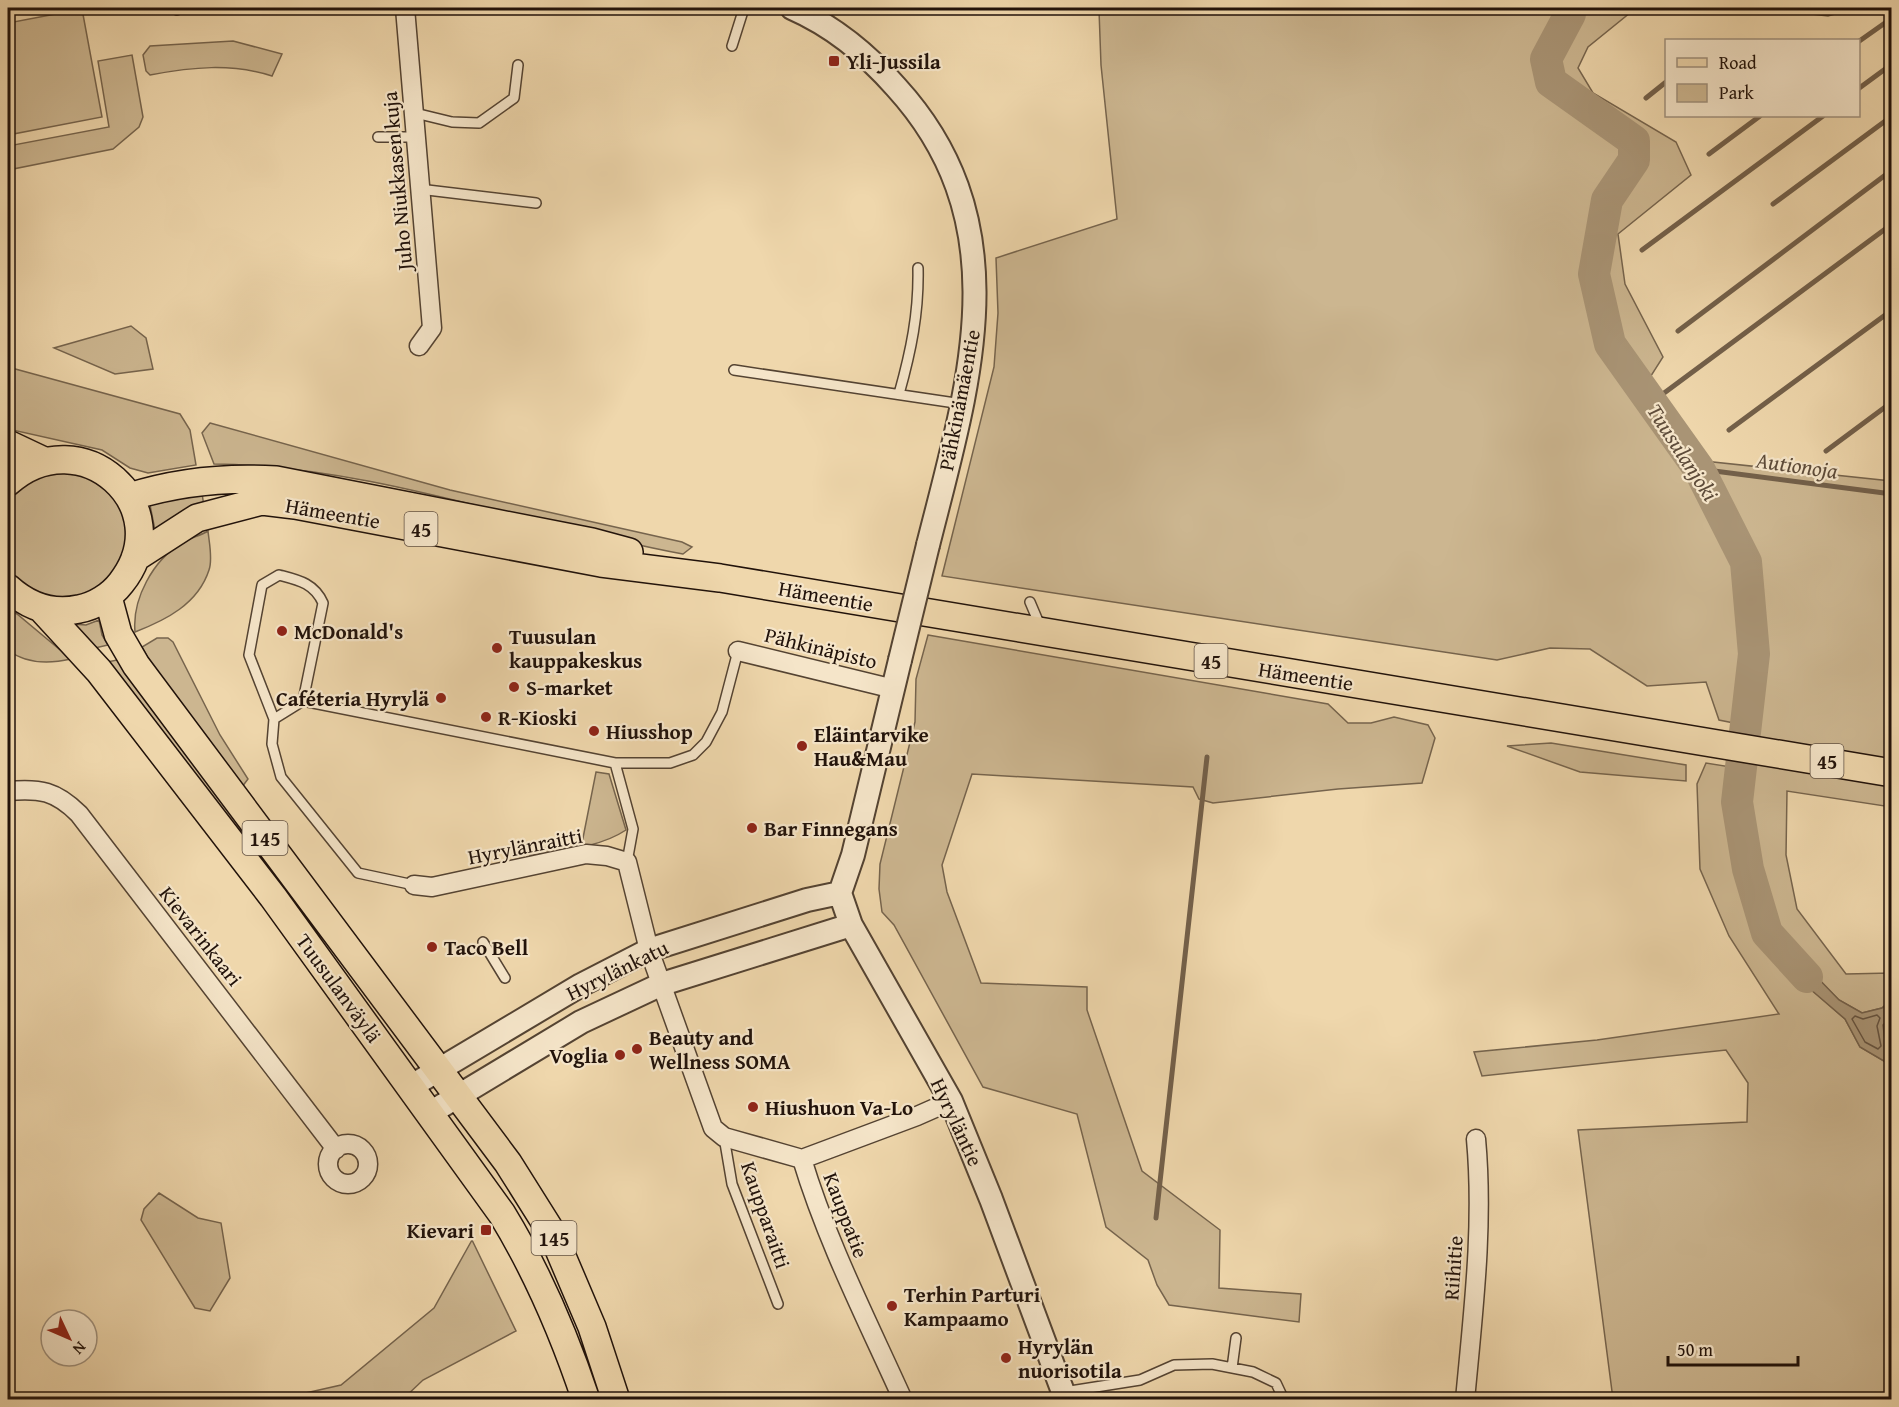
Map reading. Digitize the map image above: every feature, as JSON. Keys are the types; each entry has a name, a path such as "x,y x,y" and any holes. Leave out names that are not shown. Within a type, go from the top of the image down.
{"main road":[{"path":"8,444 44,461"},
{"path":"8,482 30,466 44,461 73,459 99,468 116,480 129,497 138,523 139,537 135,558"},
{"name":"Hämeentie","path":"129,497 151,490 243,478 276,480 592,542 720,578"},
{"name":"Hämeentie","path":"135,558 196,518 262,501 296,505 601,563 720,578 1892,773"},
{"name":"45","path":"8,588 17,596 42,609 55,611 83,609 108,597 127,576 135,558"},
{"name":"Tuusulanväylä","path":"108,597 118,634 136,665 508,1163 552,1233 592,1327 616,1400"},
{"name":"Tuusulanväylä","path":"42,609 114,690 273,897 502,1214 525,1252 564,1335 586,1400"}],"street":[{"name":"Juho Niukkasen kuja","path":"405,8 432,328 418,346"},
{"name":"Pähkinämäentie","path":"792,8 840,35 873,62 913,105 946,156 966,215 976,276 975,326 962,404 853,855 840,893"},
{"name":"Pähkinäpisto","path":"738,651 894,689"},
{"name":"Kievarinkaari","path":"8,791 46,790 65,800 79,814 336,1149"},
{"name":"Hyrylänraitti","path":"414,885 432,887 586,854 608,856 627,862"},
{"path":"627,862 649,950 662,984 672,1021 712,1128 724,1137 802,1159"},
{"name":"Hyrylänkatu","path":"410,1087 581,985 649,950 807,900 840,893"},
{"name":"Hyryläntie","path":"840,893 851,925 951,1101 991,1199 1065,1396"},
{"name":"Hyrylänkatu","path":"430,1113 581,1022 662,984 851,925"},
{"name":"Kauppatie","path":"903,1400 850,1286 813,1195 802,1159 951,1101"},
{"name":"Riihitie","path":"1465,1400 1478,1255 1480,1184 1476,1139"}],"lane":[{"path":"732,46 744,8"},
{"path":"415,113 452,122 479,123 514,98 518,64"},
{"path":"378,137 416,137"},
{"path":"419,189 536,203"},
{"path":"899,394 914,342 919,301 918,268"},
{"path":"735,370 962,404"},
{"path":"303,701 323,603 318,591 279,574 262,585 249,655 274,719 272,744 281,777 358,873 414,885"},
{"path":"1030,602 1042,633"},
{"path":"274,719 303,701 615,763 670,763 693,755 706,742 722,712 738,651"},
{"path":"615,763 633,829 627,862"},
{"path":"483,942 505,978"},
{"name":"Kaupparaitti","path":"724,1137 732,1184 778,1304"},
{"path":"1232,1368 1236,1338"},
{"path":"1065,1396 1140,1380 1174,1365 1212,1364 1253,1372 1276,1383 1284,1400"}],"green space":[{"path":"1090,8 1636,8 1588,47 1578,68 1593,93 1676,142 1691,175 1618,234 1625,284 1663,357 1647,382 1654,398 1704,461 1891,481 1891,807 1787,791 1786,855 1797,909 1846,974 1891,973 1891,1000 1882,1008 1862,1013 1839,1000 1813,974 1803,982 1845,1019 1860,1047 1891,1065 1891,1399 1833,1400 1828,1397 1613,1399 1578,1130 1747,1122 1748,1083 1726,1050 1482,1076 1474,1052 1597,1040 1779,1014 1729,936 1700,869 1697,784 1706,763 1743,769 1749,726 1719,720 1706,682 1647,686 1590,649 1550,648 1497,660 942,576 994,367 998,313 996,258 1117,219 1101,65 1099,10"},
{"path":"1762,8 1856,8 1828,16"},
{"path":"82,9 102,117 8,135 8,23"},
{"path":"233,41 282,54 272,76 226,68 196,68 150,75 146,71 143,55 150,46"},
{"path":"132,55 143,117 139,127 113,149 8,170 8,146 109,127 98,61"},
{"path":"131,326 146,338 153,369 115,374 54,348"},
{"path":"8,367 180,414 190,430 196,465 148,473 130,468 102,450 8,429"},
{"path":"210,423 450,490 682,542 692,547 683,554 624,542 450,499 333,475 274,467 214,464 202,433"},
{"path":"62,470 102,484 123,508 127,537 119,565 99,588 73,599 41,594 8,568 6,520 11,498 22,485"},
{"path":"202,493 204,507 156,535 150,505"},
{"path":"208,531 210,566 197,592 180,609 135,632 137,607 146,582 154,570 172,550 185,541"},
{"path":"8,610 17,614 71,659 38,662 22,658 8,650"},
{"path":"99,620 102,635 108,645 95,648 72,624 86,625"},
{"path":"928,635 1328,704 1348,723 1371,723 1394,717 1428,725 1435,738 1422,783 1338,789 1213,803 1199,799 1193,787 972,774 942,865 947,892 981,983 1087,987 1087,1010 1142,1171 1220,1230 1219,1288 1301,1294 1299,1322 1169,1305 1157,1285 1148,1260 1106,1227 1077,1114 983,1087 894,925 882,912 879,889 880,864 915,722 916,679"},
{"path":"157,638 168,638 173,642 220,735 248,779 242,787 152,665 142,647"},
{"path":"117,660 259,849 256,851 243,836 107,662"},
{"path":"1551,743 1686,765 1686,781 1580,772 1507,746"},
{"path":"596,772 609,774 626,830 592,845 530,855 530,850 582,843"},
{"path":"1891,1017 1891,1047 1885,1041 1883,1025"},
{"path":"159,1193 198,1218 221,1223 230,1278 210,1311 195,1308 141,1220 144,1209"},
{"path":"472,1240 516,1331 423,1380 403,1399 279,1399 341,1385 434,1308"}],"water":[{"path":"1813,973 1839,1000 1862,1013 1882,1008 1891,1000 1891,1017 1883,1025 1885,1041 1891,1047 1889,1064 1860,1047 1845,1019 1803,983"}],"waterway":[{"name":"Tuusulanjoki","path":"1570,8 1570,14 1546,59 1551,82 1634,141 1634,160 1607,200 1594,274 1610,344 1699,469 1746,562 1754,654 1737,802 1748,869 1767,933 1807,977"},
{"path":"1860,41 1892,18"},
{"path":"1860,88 1892,64"},
{"path":"1646,98 1665,83"},
{"path":"1773,204 1892,116"},
{"path":"1709,154 1759,117"},
{"path":"1642,250 1822,117"},
{"path":"1678,331 1892,170"},
{"path":"1652,402 1892,224"},
{"path":"1729,430 1892,310"},
{"path":"1826,451 1892,402"},
{"name":"Autionoja","path":"1699,469 1892,494"},
{"path":"1156,1218 1207,757"}],"place":[{"name":"Yli-Jussila","path":"834,61"},
{"name":"McDonald's","path":"282,631"},
{"name":"Tuusulan kauppakeskus","path":"497,648"},
{"name":"S-market","path":"514,687"},
{"name":"Caféteria Hyrylä","path":"441,698"},
{"name":"R-Kioski","path":"486,717"},
{"name":"Hiusshop","path":"594,731"},
{"name":"Eläintarvike Hau&Mau","path":"802,746"},
{"name":"Bar Finnegans","path":"752,828"},
{"name":"Taco Bell","path":"432,947"},
{"name":"Beauty and Wellness SOMA","path":"637,1049"},
{"name":"Voglia","path":"620,1055"},
{"name":"Hiushuon Va-Lo","path":"753,1107"},
{"name":"Kievari","path":"486,1230"},
{"name":"Terhin Parturi Kampaamo","path":"892,1306"},
{"name":"Hyrylän nuorisotila","path":"1006,1358"}]}
